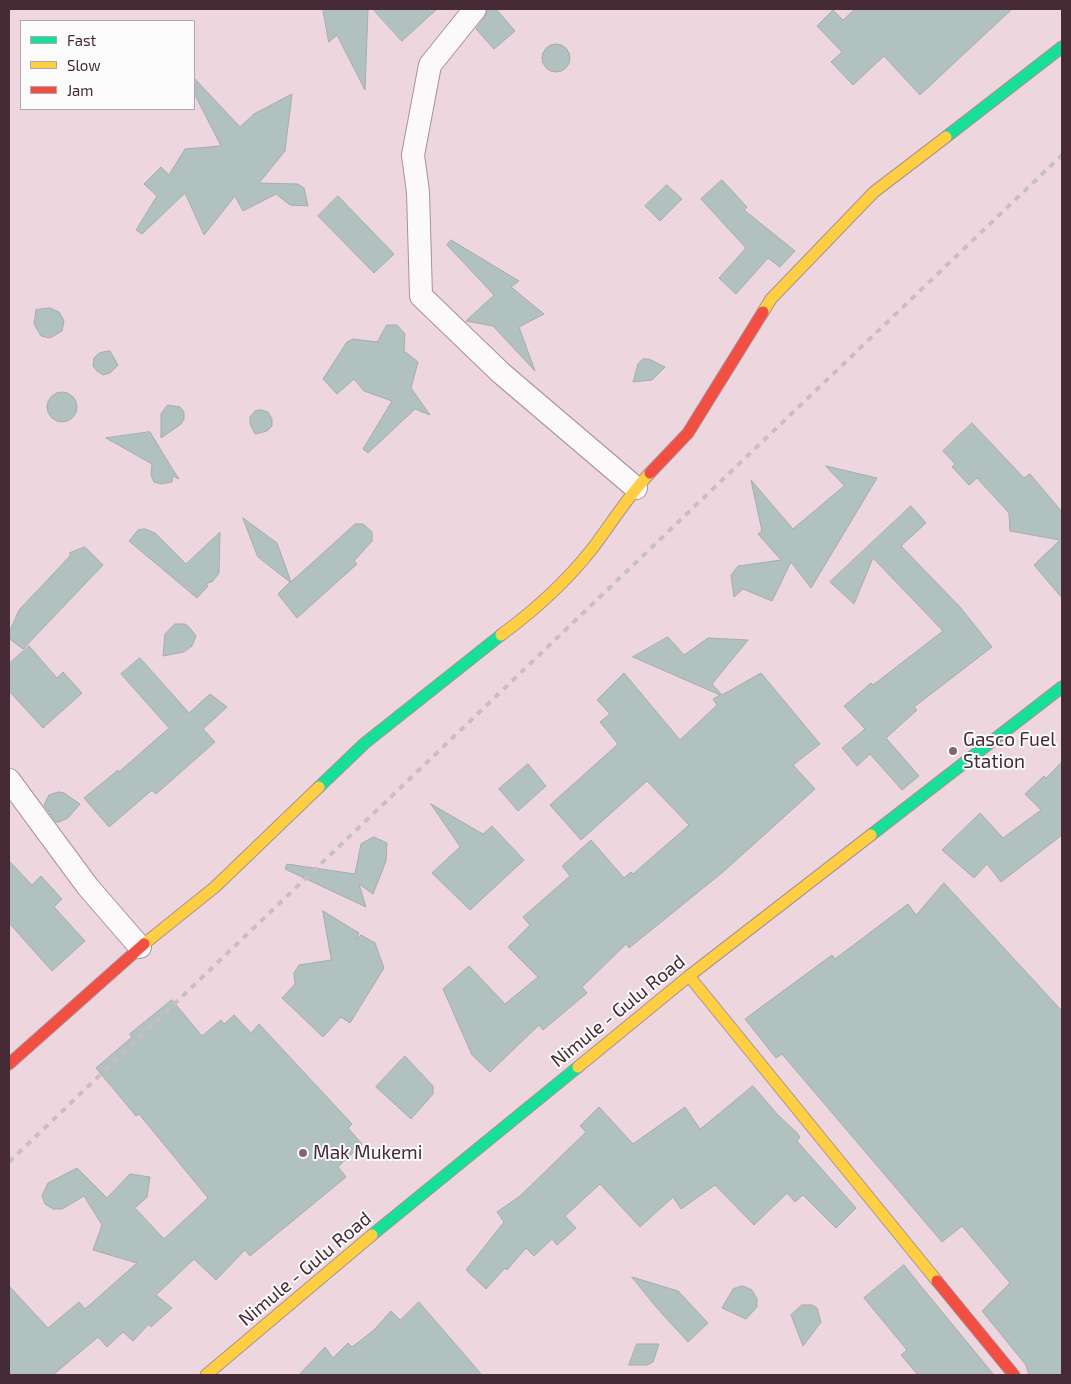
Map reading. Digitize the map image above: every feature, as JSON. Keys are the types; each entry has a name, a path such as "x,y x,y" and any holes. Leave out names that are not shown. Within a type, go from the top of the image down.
{"street":[{"path":"475,9 430,65 428,74 414,156 418,192 421,296 501,373 636,488"},
{"path":"9,1064 140,947 215,887 365,744 433,687 542,604 591,550 636,488 688,432 771,299 874,192 1062,47"},
{"name":"Nimule - Gulu Road","path":"206,1375 393,1218 689,976 1062,687"},
{"path":"9,780 88,887 140,947"},
{"path":"689,976 1014,1375"}],"building":[{"path":"323,9 368,9 365,90 337,35 329,42"},
{"path":"373,9 437,9 402,41"},
{"path":"488,9 496,9 515,31 494,49 476,29 485,17"},
{"path":"855,9 1012,9 920,95 884,56 853,85 831,62 842,52 817,26 833,10 843,20"},
{"path":"556,44 566,48 570,58 566,68 556,72 546,68 542,58 546,48"},
{"path":"195,79 240,127 254,114 292,94 285,151 259,183 298,184 304,188 308,206 290,205 276,194 243,211 235,196 204,235 185,193 142,234 136,230 157,196 144,184 161,167 169,175 185,149 221,146 195,95"},
{"path":"722,180 747,207 744,210 795,251 780,267 768,258 736,294 719,278 746,248 701,199"},
{"path":"667,185 682,199 660,221 645,206"},
{"path":"338,196 394,254 374,273 318,216"},
{"path":"451,240 519,281 511,287 544,314 519,327 535,371 493,326 466,321 494,295 447,245"},
{"path":"50,308 59,312 64,321 62,331 50,338 41,336 34,324 36,310"},
{"path":"387,325 397,325 405,334 404,351 418,362 411,388 430,415 415,409 368,453 363,449 392,401 364,391 354,379 337,394 323,379 347,342 353,339 377,342"},
{"path":"110,351 118,365 110,373 103,375 93,366 94,358 99,353"},
{"path":"643,359 649,359 665,367 652,380 633,382 638,364"},
{"path":"62,392 73,396 77,407 73,418 62,422 51,418 47,407 51,396"},
{"path":"168,405 180,407 184,412 184,419 181,424 161,438 161,414"},
{"path":"262,410 268,412 272,419 272,426 267,431 255,434 250,424 250,417 255,411"},
{"path":"972,423 1024,478 1030,474 1062,512 1062,598 1034,565 1060,540 1010,531 1009,513 977,478 969,485 952,467 955,464 943,451"},
{"path":"150,432 179,479 173,476 172,482 161,484 154,482 151,475 152,464 106,438"},
{"path":"826,466 877,478 811,588 791,562 772,601 743,589 734,597 731,575 738,566 781,560 758,534 762,531 751,480 793,529 844,486"},
{"path":"911,506 926,523 901,546 960,607 992,647 914,707 917,710 886,738 919,776 902,790 870,754 857,766 842,748 865,729 844,706 871,683 873,685 943,631 873,558 854,604 830,582"},
{"path":"243,518 277,543 291,582 355,524 363,524 372,532 372,541 354,561 357,564 297,618 278,594 290,582 258,557"},
{"path":"145,529 155,533 186,564 220,532 219,573 213,581 206,584 208,586 197,598 129,541 138,530"},
{"path":"85,547 103,565 23,649 11,640 9,633 19,610 70,556 70,553"},
{"path":"175,624 185,624 196,636 192,646 184,652 163,656 165,634"},
{"path":"668,637 684,655 708,638 748,640 712,684 722,695 761,673 820,744 793,765 815,789 723,872 629,948 626,944 582,987 587,993 543,1030 539,1025 490,1072 472,1055 443,989 469,966 505,1004 538,977 508,947 530,925 523,917 570,876 562,866 591,840 624,878 631,872 633,874 689,825 647,781 581,840 550,805 618,744 600,722 610,714 597,700 624,673 680,740 717,705 713,699 720,695 633,657"},
{"path":"29,646 57,678 63,672 82,693 43,728 9,691 9,664"},
{"path":"140,658 189,713 210,694 227,707 203,729 215,742 156,794 152,790 109,827 84,798 118,770 119,772 169,728 121,674"},
{"path":"1062,762 1062,835 1001,882 987,864 974,878 942,850 980,813 1003,838 1041,810 1025,794 1044,776 1046,778"},
{"path":"528,764 546,786 518,811 499,789"},
{"path":"59,792 64,793 80,804 68,818 56,822 44,805 49,795"},
{"path":"431,804 483,834 492,826 524,860 470,910 432,873 460,847"},
{"path":"374,837 387,843 386,861 373,894 359,884 366,907 285,869 287,864 355,874 361,844"},
{"path":"9,861 32,885 41,876 62,899 54,907 85,941 52,971 9,923"},
{"path":"944,883 1062,1011 1062,1375 1029,1375 1026,1365 982,1311 1010,1283 962,1226 942,1242 782,1054 776,1058 745,1019 832,955 835,959 908,904 916,915"},
{"path":"323,911 359,933 356,940 361,935 375,943 384,968 350,1023 341,1017 323,1037 282,998 295,984 294,973 299,965 331,960"},
{"path":"172,1000 202,1036 221,1020 224,1024 234,1015 251,1033 259,1024 352,1124 348,1128 362,1144 338,1167 346,1177 250,1256 245,1250 216,1280 194,1259 156,1295 172,1308 151,1327 149,1324 133,1341 123,1332 107,1347 98,1337 53,1375 9,1375 9,1286 48,1328 79,1302 85,1309 137,1263 93,1250 102,1225 84,1196 62,1209 53,1209 45,1204 42,1196 48,1183 77,1168 107,1198 130,1174 150,1177 147,1197 135,1208 164,1239 208,1198 139,1114 136,1116 96,1068 132,1037 130,1034"},
{"path":"405,1056 433,1086 433,1094 411,1119 376,1087"},
{"path":"753,1086 777,1114 797,1133 800,1137 797,1141 856,1208 836,1228 803,1195 795,1202 787,1193 754,1225 715,1185 681,1209 673,1197 640,1227 600,1184 565,1216 576,1228 557,1245 552,1239 534,1256 526,1248 507,1270 505,1268 486,1289 466,1270 504,1222 497,1212 520,1196 586,1132 580,1126 599,1107 633,1144 685,1107 700,1129"},
{"path":"904,1265 994,1375 918,1375 901,1355 907,1350 864,1298"},
{"path":"632,1277 678,1291 708,1323 688,1342"},
{"path":"743,1286 752,1290 757,1299 757,1307 746,1319 722,1308 733,1289"},
{"path":"419,1302 482,1375 299,1375 325,1347 333,1358 348,1343 352,1347 374,1330 391,1311 400,1320"},
{"path":"802,1305 812,1305 817,1308 821,1322 803,1346 791,1315"},
{"path":"637,1344 659,1344 653,1362 647,1365 629,1365"}],"railway":[{"path":"9,1162 1062,155"}],"traffic: fast":[{"path":"946,137 1062,47"},
{"path":"319,787 365,743 501,635"},
{"path":"871,835 1062,687"},
{"path":"372,1235 578,1067"}],"traffic: slow":[{"path":"763,312 771,299 874,192 946,137"},
{"path":"501,635 538,606 572,573 650,473"},
{"path":"144,944 215,887 319,787"},
{"path":"578,1067 689,976 871,835"},
{"path":"689,976 937,1281"},
{"path":"206,1375 372,1235"}],"traffic: jam":[{"path":"650,473 688,433 763,312"},
{"path":"9,1064 144,944"},
{"path":"937,1281 1014,1375"}],"place":[{"name":"Gasco Fuel Station","path":"953,751"},
{"name":"Mak Mukemi","path":"303,1153"}]}
